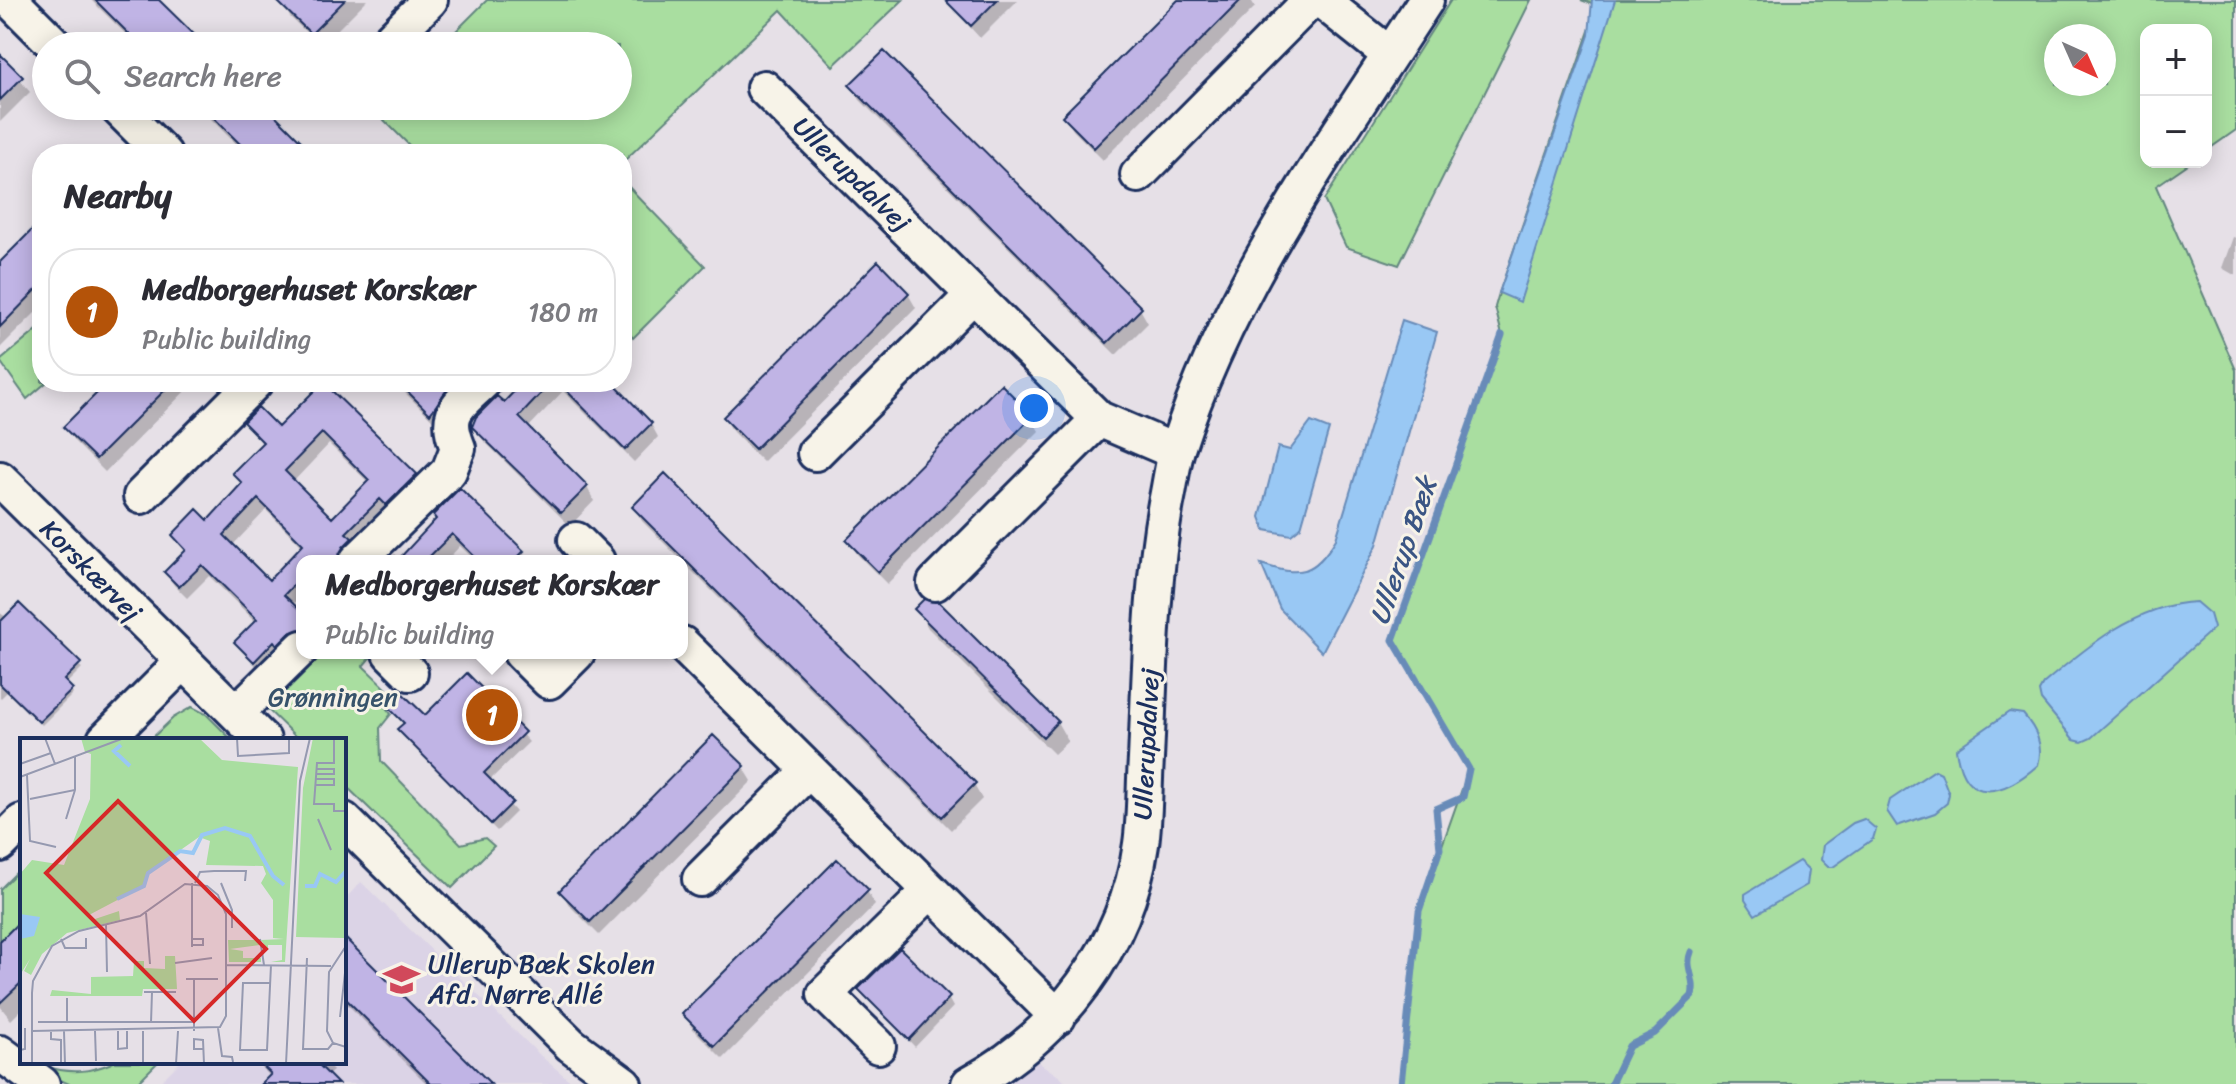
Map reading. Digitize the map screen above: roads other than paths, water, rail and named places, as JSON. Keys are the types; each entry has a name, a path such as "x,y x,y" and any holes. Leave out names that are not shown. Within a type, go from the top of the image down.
{"street":[{"path":"10,0 42,32"},
{"path":"398,32 430,0"},
{"path":"1138,175 1311,0"},
{"path":"1321,0 1390,55"},
{"name":"Ullerupdalvej","path":"969,1084 992,1072 1058,1017 1099,962 1123,914 1141,845 1155,565 1176,452 1203,376 1233,307 1288,214 1426,0"},
{"name":"Ullerupdalvej","path":"764,88 1099,419 1176,452"},
{"path":"130,120 154,144"},
{"path":"815,453 973,295"},
{"path":"141,496 245,392"},
{"path":"363,555 449,471 458,448 449,427 454,410 473,392"},
{"path":"935,583 1099,419"},
{"name":"Korskærvej","path":"0,479 183,662"},
{"path":"688,650 1058,1017"},
{"path":"236,713 296,654"},
{"path":"527,659 549,681 571,659"},
{"path":"107,738 183,662 261,738"},
{"path":"700,879 809,770"},
{"path":"346,822 571,1045 624,1084"},
{"path":"0,844 20,824"},
{"path":"878,1046 825,994 930,891"},
{"path":"0,1053 42,1084"}],"water":[{"path":"1592,0 1615,0 1520,302 1499,293 1589,35"},
{"path":"1402,320 1437,332 1377,545 1322,652 1280,609 1261,564 1286,571 1305,570 1320,560 1336,539"},
{"path":"1311,422 1329,429 1301,527 1291,535 1265,530 1260,517 1278,447 1290,450"},
{"path":"2196,602 2210,614 2214,628 2091,738 2082,742 2074,740 2041,700 2039,691 2043,684 2094,643 2133,619 2174,605"},
{"path":"2009,712 2023,714 2032,725 2039,744 2038,765 1999,789 1976,788 1967,781 1960,768 1956,749"},
{"path":"1935,770 1941,773 1949,794 1947,803 1935,813 1897,826 1887,811 1890,800"},
{"path":"1864,819 1876,829 1873,839 1833,867 1828,867 1821,860 1823,845 1853,823"},
{"path":"1799,861 1809,870 1807,885 1755,915 1745,900 1745,894"}],"waterway":[{"name":"Ullerup Bæk","path":"1401,1084 1419,911 1440,849 1436,809 1463,797 1469,769 1393,640 1502,335"},
{"path":"1611,1084 1629,1046 1655,1033 1692,996 1691,952"}],"place":[{"name":"Medborgerhuset Korskær","path":"492,715"},
{"name":"Ullerup Bæk Skolen Afd. Nørre Allé","path":"402,979"}],"park label":[{"name":"Grønningen","path":"333,697"}]}
